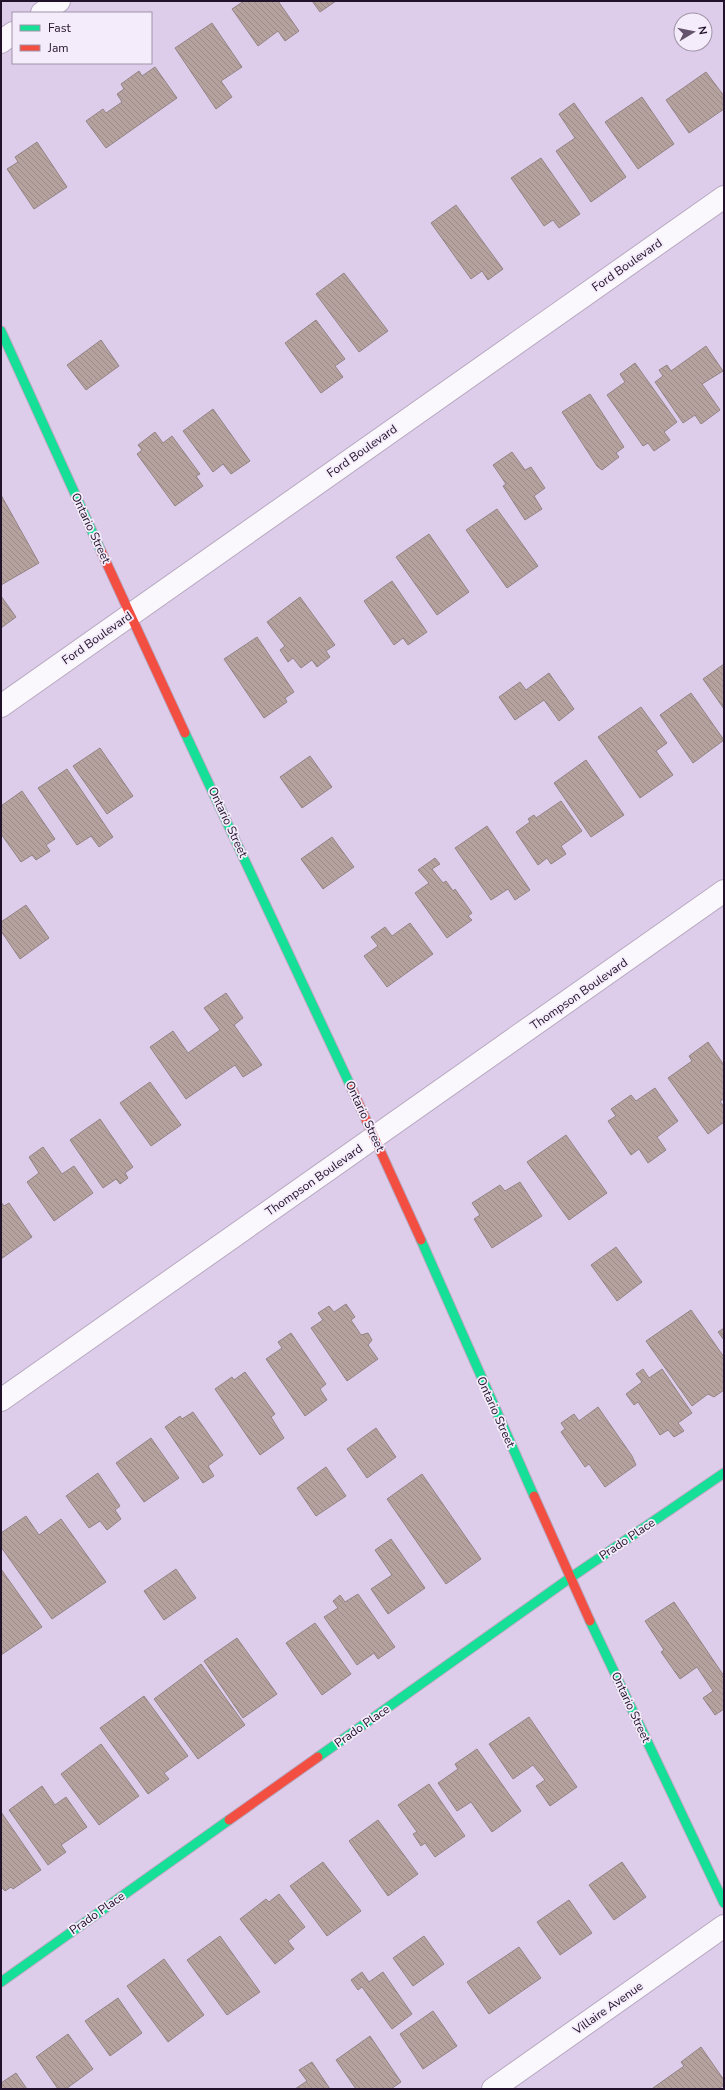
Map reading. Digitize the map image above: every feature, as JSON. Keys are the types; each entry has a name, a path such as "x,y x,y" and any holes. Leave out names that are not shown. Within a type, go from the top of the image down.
{"street":[{"path":"43,12 59,1"},
{"path":"1,42 12,34"},
{"name":"Ford Boulevard","path":"1,706 724,197"},
{"name":"Ontario Street","path":"1,331 130,614 375,1137 570,1578 724,1903"},
{"name":"Thompson Boulevard","path":"1,1400 724,891"},
{"name":"Prado Place","path":"1,1982 570,1578 724,1473"},
{"name":"Villaire Avenue","path":"492,2089 724,1926"}],"building":[{"path":"244,1 278,1 299,31 285,41 278,31 258,46 232,9"},
{"path":"312,1 336,1 320,12"},
{"path":"212,23 242,67 221,81 232,97 216,109 175,48"},
{"path":"155,67 177,98 106,148 86,121 103,109 106,113 122,102 117,94 124,89 121,84 139,71 142,76"},
{"path":"706,72 724,96 724,109 689,133 666,100"},
{"path":"642,97 674,144 638,169 605,122"},
{"path":"574,103 626,177 591,202 556,151 575,138 559,114"},
{"path":"37,142 67,187 34,209 7,169 18,162 15,157"},
{"path":"541,158 580,214 559,228 553,220 544,226 511,178"},
{"path":"456,205 503,269 488,280 482,271 471,279 431,223"},
{"path":"344,273 388,331 359,352 316,294"},
{"path":"316,320 345,359 335,366 343,377 321,393 285,343"},
{"path":"101,340 119,366 86,390 67,365"},
{"path":"706,346 723,371 702,384 720,410 701,424 695,415 683,423 655,382 663,376 659,370 667,365 671,371"},
{"path":"635,363 677,422 664,432 670,440 654,451 648,443 643,446 607,395 625,382 620,374"},
{"path":"590,394 624,447 616,453 619,457 602,470 597,466 562,412"},
{"path":"213,409 250,461 231,474 223,464 213,472 183,431"},
{"path":"155,432 163,443 172,436 200,474 196,476 203,486 175,506 137,454 142,450 138,445"},
{"path":"512,452 525,470 531,467 545,488 534,496 542,509 525,520 503,486 506,484 493,465"},
{"path":"1,495 39,563 1,585"},
{"path":"497,509 538,566 507,588 466,530"},
{"path":"429,534 469,592 437,615 396,557"},
{"path":"392,581 427,632 408,645 403,638 394,645 364,601"},
{"path":"1,596 16,617 1,628"},
{"path":"300,597 335,645 326,651 330,657 317,667 312,660 301,668 293,658 288,662 280,650 285,646 267,622"},
{"path":"257,637 294,692 285,698 287,702 264,718 224,659"},
{"path":"724,664 724,709 703,679"},
{"path":"549,673 574,709 559,721 544,700 515,720 499,697 520,682 526,690"},
{"path":"691,693 724,740 693,763 660,715"},
{"path":"641,707 667,743 656,751 673,775 640,798 598,737"},
{"path":"100,748 133,796 107,814 73,766"},
{"path":"310,756 332,787 302,808 280,777"},
{"path":"586,760 624,815 591,837 554,783"},
{"path":"67,769 113,837 99,847 91,836 77,845 38,788"},
{"path":"22,791 55,839 46,845 50,851 36,860 32,855 21,862 1,834 1,806"},
{"path":"561,801 582,831 561,846 566,854 551,864 547,858 538,865 516,832 530,822 528,819 534,815 536,818"},
{"path":"487,826 530,890 515,900 508,889 491,900 455,848"},
{"path":"332,837 354,867 323,889 301,859"},
{"path":"435,858 440,864 432,869 443,883 446,881 453,891 455,889 472,913 468,916 472,920 447,938 415,893 429,883 418,870"},
{"path":"26,905 49,938 20,959 1,931 1,922"},
{"path":"410,923 433,954 387,987 364,956 378,946 371,937 385,927 392,936"},
{"path":"226,993 243,1018 234,1025 262,1065 243,1077 235,1065 186,1099 150,1047 173,1031 188,1053 220,1030 204,1008"},
{"path":"708,1042 724,1065 724,1099 720,1101 724,1107 724,1122 708,1134 668,1078 692,1061 689,1056"},
{"path":"150,1082 181,1125 151,1146 120,1103"},
{"path":"655,1088 678,1121 657,1137 666,1150 648,1163 639,1149 631,1155 608,1121 616,1116 611,1109 631,1095 636,1101"},
{"path":"100,1119 133,1167 125,1173 128,1178 120,1184 116,1179 103,1188 70,1140"},
{"path":"566,1135 607,1193 569,1220 527,1162"},
{"path":"43,1147 62,1174 74,1166 93,1193 54,1221 27,1182 39,1173 29,1157"},
{"path":"520,1182 542,1216 492,1248 474,1219 480,1215 472,1203 500,1185 505,1191"},
{"path":"1,1202 4,1206 9,1203 32,1237 1,1259"},
{"path":"616,1247 642,1282 617,1301 591,1265"},
{"path":"346,1304 355,1317 351,1320 361,1335 368,1333 372,1340 368,1345 378,1359 347,1381 311,1328 323,1320 318,1313 329,1306 334,1312"},
{"path":"691,1310 724,1357 724,1390 714,1397 708,1394 692,1406 646,1341"},
{"path":"724,1328 724,1340 718,1332"},
{"path":"291,1333 326,1384 320,1389 327,1400 305,1416 266,1359 282,1348 278,1342"},
{"path":"643,1369 649,1378 662,1369 692,1413 678,1423 684,1431 674,1437 668,1430 660,1435 638,1402 634,1405 626,1394 642,1382 636,1374"},
{"path":"245,1372 275,1414 271,1417 284,1438 260,1455 215,1389 232,1377 234,1380"},
{"path":"598,1407 632,1456 636,1465 605,1487 589,1464 585,1467 561,1432 565,1429 561,1423 574,1414 579,1421"},
{"path":"193,1412 223,1455 208,1466 214,1476 203,1483 165,1427 180,1416 182,1419"},
{"path":"376,1428 396,1457 367,1478 347,1449"},
{"path":"151,1438 179,1478 144,1502 116,1463"},
{"path":"326,1467 346,1496 316,1516 297,1488"},
{"path":"98,1473 120,1506 115,1510 121,1519 107,1530 100,1521 89,1528 66,1496"},
{"path":"422,1474 481,1559 446,1584 387,1499"},
{"path":"26,1516 39,1535 61,1519 106,1582 52,1619 1,1547 1,1533"},
{"path":"391,1539 425,1588 388,1614 371,1589 392,1575 375,1550"},
{"path":"1,1569 42,1627 1,1655"},
{"path":"176,1569 196,1598 164,1620 144,1591"},
{"path":"358,1594 395,1647 378,1659 374,1653 357,1665 324,1617 338,1608 333,1601 340,1595 345,1602"},
{"path":"674,1602 724,1676 724,1709 715,1715 703,1698 713,1691 697,1667 680,1679 661,1652 664,1650 645,1621"},
{"path":"315,1623 351,1674 322,1695 286,1643"},
{"path":"237,1638 277,1694 243,1718 204,1661"},
{"path":"201,1664 245,1725 198,1759 154,1699"},
{"path":"144,1696 188,1756 164,1773 169,1779 148,1794 100,1728"},
{"path":"529,1717 577,1787 550,1806 536,1786 545,1780 533,1765 513,1779 489,1744"},
{"path":"101,1744 139,1796 99,1825 61,1774"},
{"path":"477,1749 521,1811 492,1832 471,1802 457,1811 438,1783 458,1769 455,1764"},
{"path":"429,1784 465,1836 435,1857 425,1843 421,1846 413,1834 417,1832 398,1805"},
{"path":"42,1786 55,1805 66,1797 87,1827 61,1845 66,1852 48,1865 9,1810"},
{"path":"1,1812 41,1870 13,1889 11,1887 5,1891 1,1887"},
{"path":"378,1820 418,1874 388,1896 349,1841"},
{"path":"323,1862 361,1911 327,1936 290,1886"},
{"path":"622,1862 646,1897 614,1920 589,1885"},
{"path":"279,1894 305,1927 288,1941 294,1949 275,1964 240,1919 266,1899 269,1902"},
{"path":"569,1900 592,1933 560,1955 537,1922"},
{"path":"220,1936 260,1992 227,2015 187,1960"},
{"path":"424,1936 444,1964 413,1986 393,1958"},
{"path":"519,1947 541,1978 489,2014 467,1982"},
{"path":"164,1959 204,2015 168,2042 127,1986"},
{"path":"362,1972 369,1982 383,1972 412,2014 392,2029 362,1987 358,1990 351,1980"},
{"path":"118,1998 142,2033 110,2056 85,2021"},
{"path":"433,2011 457,2046 423,2069 400,2034"},
{"path":"68,2034 93,2069 66,2089 58,2089 36,2057"},
{"path":"370,2036 401,2082 391,2089 356,2089 336,2060"},
{"path":"701,2047 724,2080 724,2085 719,2089 653,2088 684,2066 681,2062"},
{"path":"312,2062 330,2089 295,2089 307,2081 299,2070"},
{"path":"16,2073 27,2089 1,2089 1,2083"}],"traffic: fast":[{"path":"1,331 101,551"},
{"path":"185,733 352,1089"},
{"path":"421,1240 534,1496"},
{"path":"318,1757 570,1578 724,1473"},
{"path":"590,1621 724,1903"},
{"path":"1,1982 229,1820"}],"traffic: jam":[{"path":"101,551 185,733"},
{"path":"352,1089 421,1240"},
{"path":"534,1496 590,1621"},
{"path":"229,1820 318,1757"}]}
